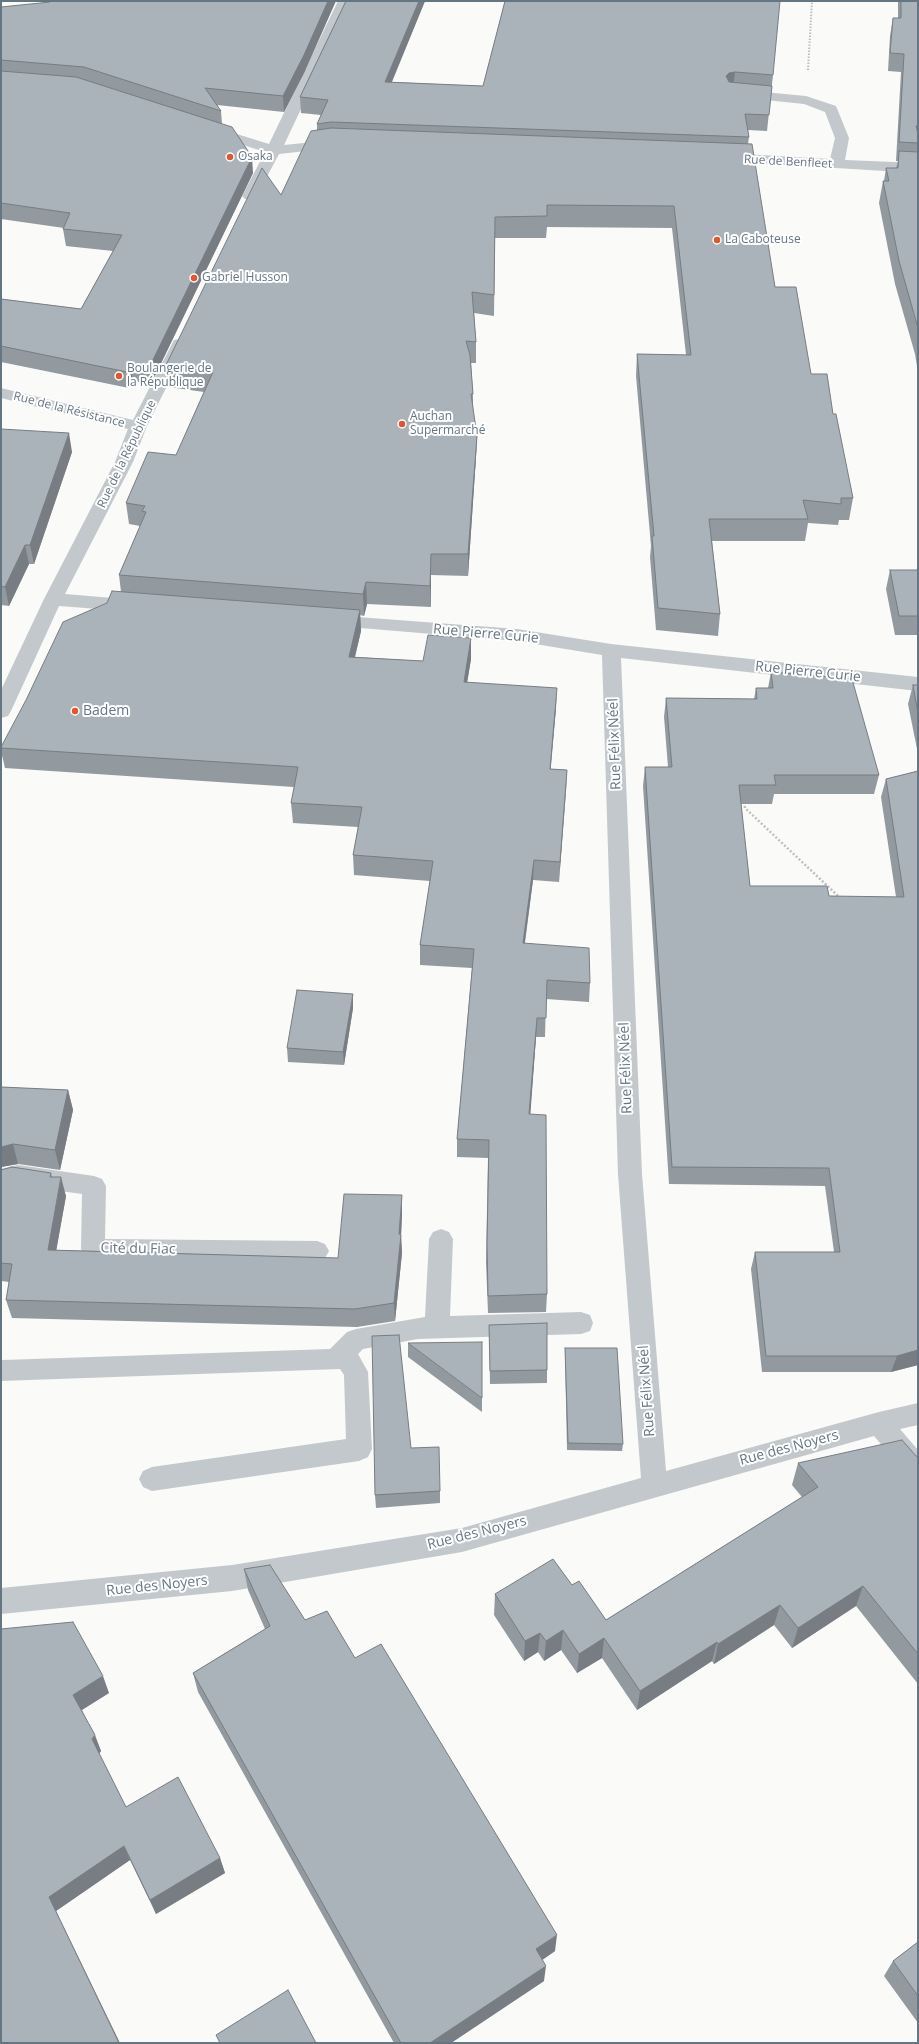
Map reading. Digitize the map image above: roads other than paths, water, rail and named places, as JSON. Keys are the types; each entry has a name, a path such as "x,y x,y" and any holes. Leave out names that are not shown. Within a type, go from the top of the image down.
{"street":[{"path":"243,211 313,72 345,1"},
{"path":"733,93 806,100 831,108 842,138 836,164"},
{"path":"200,126 274,150 332,144 347,144"},
{"name":"Rue de Benfleet","path":"710,157 918,168"},
{"name":"Rue de la République","path":"1,711 53,599 124,462 138,426 157,392 186,330"},
{"name":"Rue de la Résistance","path":"1,393 138,426"},
{"path":"53,599 156,607"},
{"name":"Rue Pierre Curie","path":"316,620 517,635 576,643 611,650 918,684"},
{"name":"Rue Félix Néel","path":"611,650 630,1174 654,1485"},
{"name":"Cité du Fiac","path":"1,1179 18,1174 94,1186 93,1249 317,1252"},
{"path":"437,1328 441,1239"},
{"path":"2,1373 336,1360 356,1340 418,1328 581,1323"},
{"path":"152,1479 359,1449 356,1372 343,1353"},
{"name":"Rue des Noyers","path":"1,1601 232,1578 462,1540 654,1485 918,1414"},
{"path":"880,1423 918,1469"}],"place":[{"name":"Osaka","path":"230,157"},
{"name":"La Caboteuse","path":"717,240"},
{"name":"Gabriel Husson","path":"194,278"},
{"name":"Boulangerie de la République","path":"119,376"},
{"name":"Auchan Supermarché","path":"402,424"},
{"name":"Badem","path":"75,711"}]}
